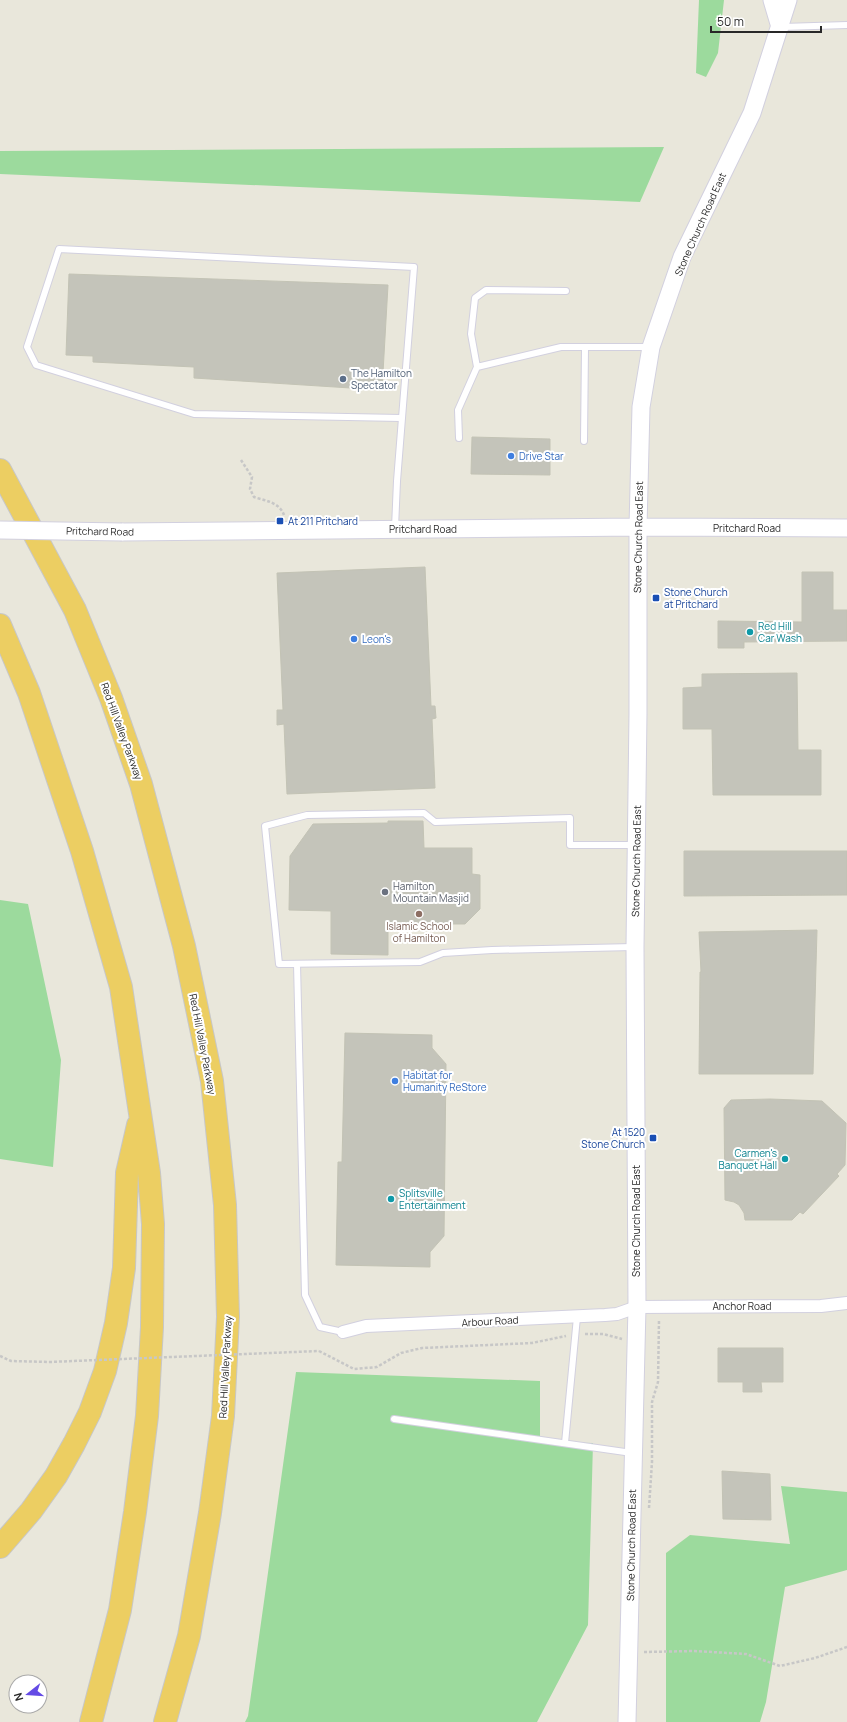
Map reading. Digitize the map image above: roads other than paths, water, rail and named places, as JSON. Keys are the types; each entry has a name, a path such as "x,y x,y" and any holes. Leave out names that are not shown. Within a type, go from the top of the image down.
{"highway":[{"name":"Red Hill Valley Parkway","path":"0,470 75,610 111,698 141,784 184,946 212,1081 225,1206 228,1318 223,1416 210,1514 189,1636 165,1722"},
{"path":"0,625 29,693 82,851 121,987 149,1173 153,1224 152,1327 147,1416 135,1512 120,1610 91,1722"},
{"path":"0,1547 31,1511 56,1476 90,1412 105,1370 116,1323 124,1268 127,1174 141,1114"}],"main road":[{"path":"772,0 780,27"},
{"name":"Stone Church Road East","path":"627,1722 636,1652 633,1453 637,1307 635,947 637,845 638,527 641,407 651,347 682,257 752,113 788,0"},
{"name":"Pritchard Road","path":"0,530 122,532 638,527 847,528"}],"street":[{"name":"Anchor Road","path":"637,1307 821,1306 847,1304"},
{"name":"Arbour Road","path":"343,1332 366,1326 617,1314 637,1307"}],"lane":[{"path":"780,27 847,25"},
{"path":"395,529 396,481 414,267 59,249 27,347 36,365 194,414 401,418"},
{"path":"459,438 458,410 478,367 471,334 475,298 486,290 566,291"},
{"path":"478,367 561,346 651,347"},
{"path":"584,441 585,347"},
{"path":"635,947 492,950 443,953 420,962 278,964 265,826 307,815 424,813 436,822 570,818 570,845 637,845"},
{"path":"297,964 305,1295 320,1327 343,1332"},
{"path":"565,1443 577,1317"},
{"path":"394,1419 633,1453"}],"place":[{"name":"The Hamilton Spectator","path":"343,379"},
{"name":"Drive Star","path":"511,456"},
{"name":"At 211 Pritchard","path":"280,521"},
{"name":"Stone Church at Pritchard","path":"656,598"},
{"name":"Red Hill Car Wash","path":"750,632"},
{"name":"Leon's","path":"354,639"},
{"name":"Hamilton Mountain Masjid","path":"385,892"},
{"name":"Islamic School of Hamilton","path":"419,914"},
{"name":"Habitat for Humanity ReStore","path":"395,1081"},
{"name":"At 1520 Stone Church","path":"653,1138"},
{"name":"Carmen's Banquet Hall","path":"785,1159"},
{"name":"Splitsville Entertainment","path":"391,1199"}]}
